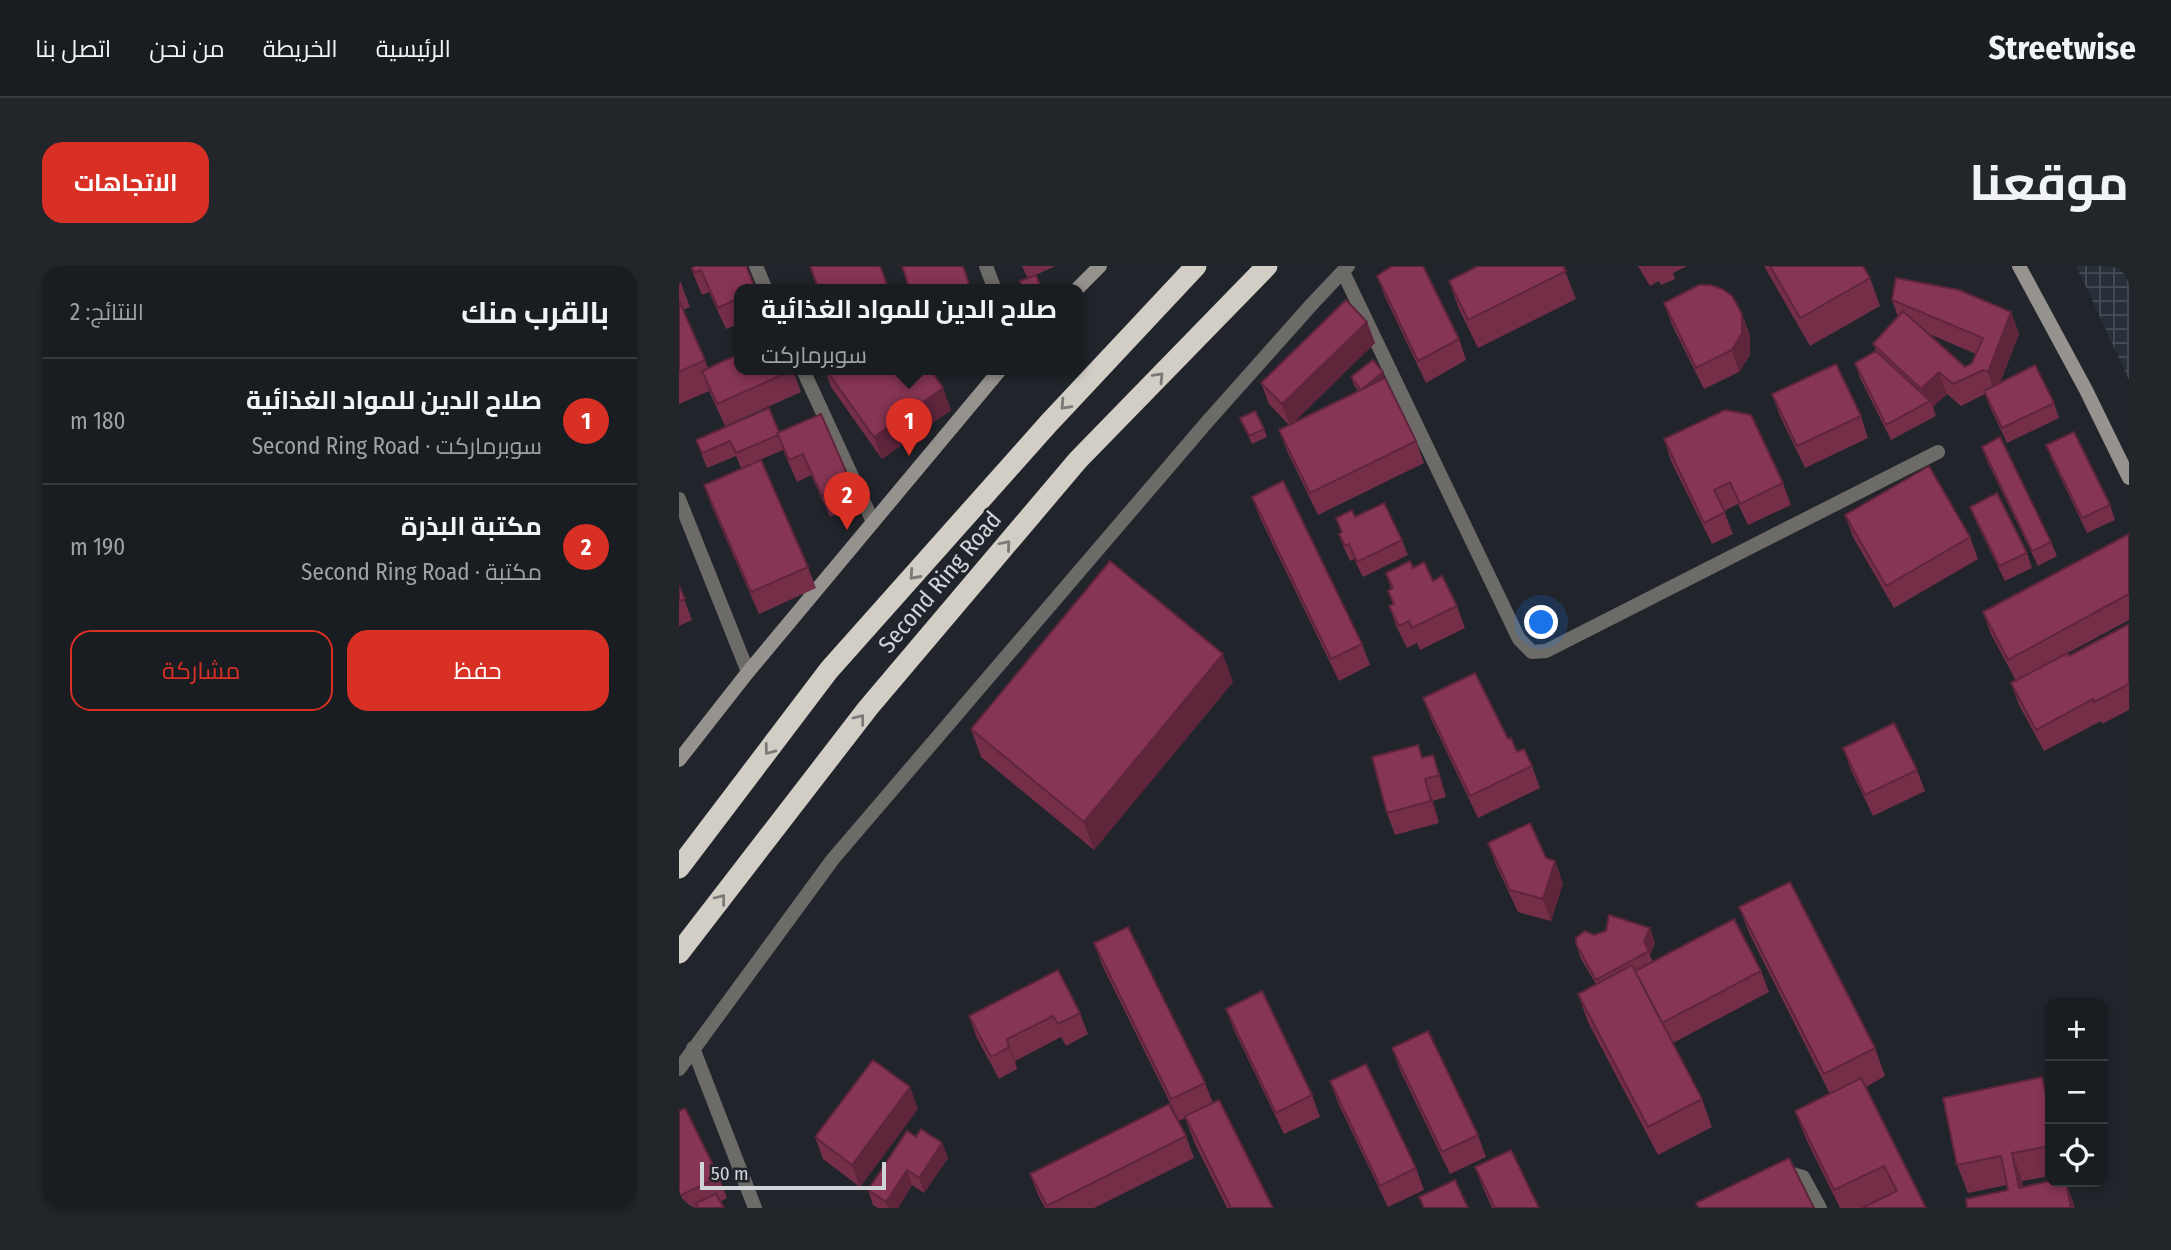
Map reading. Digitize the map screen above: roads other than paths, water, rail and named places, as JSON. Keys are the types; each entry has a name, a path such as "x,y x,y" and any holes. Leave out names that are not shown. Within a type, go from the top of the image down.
{"highway":[{"name":"Second Ring Road","path":"679,868 829,670 1048,424 1196,266"},
{"name":"Second Ring Road","path":"679,953 868,708 1078,460 1268,266"}],"street":[{"path":"755,266 764,284"},
{"path":"986,266 993,284"},
{"path":"1082,284 1100,266"},
{"path":"2019,266 2087,390 2129,478"},
{"path":"679,1069 842,848 1207,422 1346,269 1519,639 1532,652 1546,651 1938,452"},
{"path":"805,375 873,522"},
{"path":"679,760 996,375"},
{"path":"679,499 748,673"},
{"path":"693,1048 755,1208"},
{"path":"1771,1181 1789,1173 1797,1174 1807,1184 1819,1208"}],"place":[{"name":"صلاح الدين للمواد الغذائية","path":"909,456"},
{"name":"مكتبة البذرة","path":"847,530"}]}
